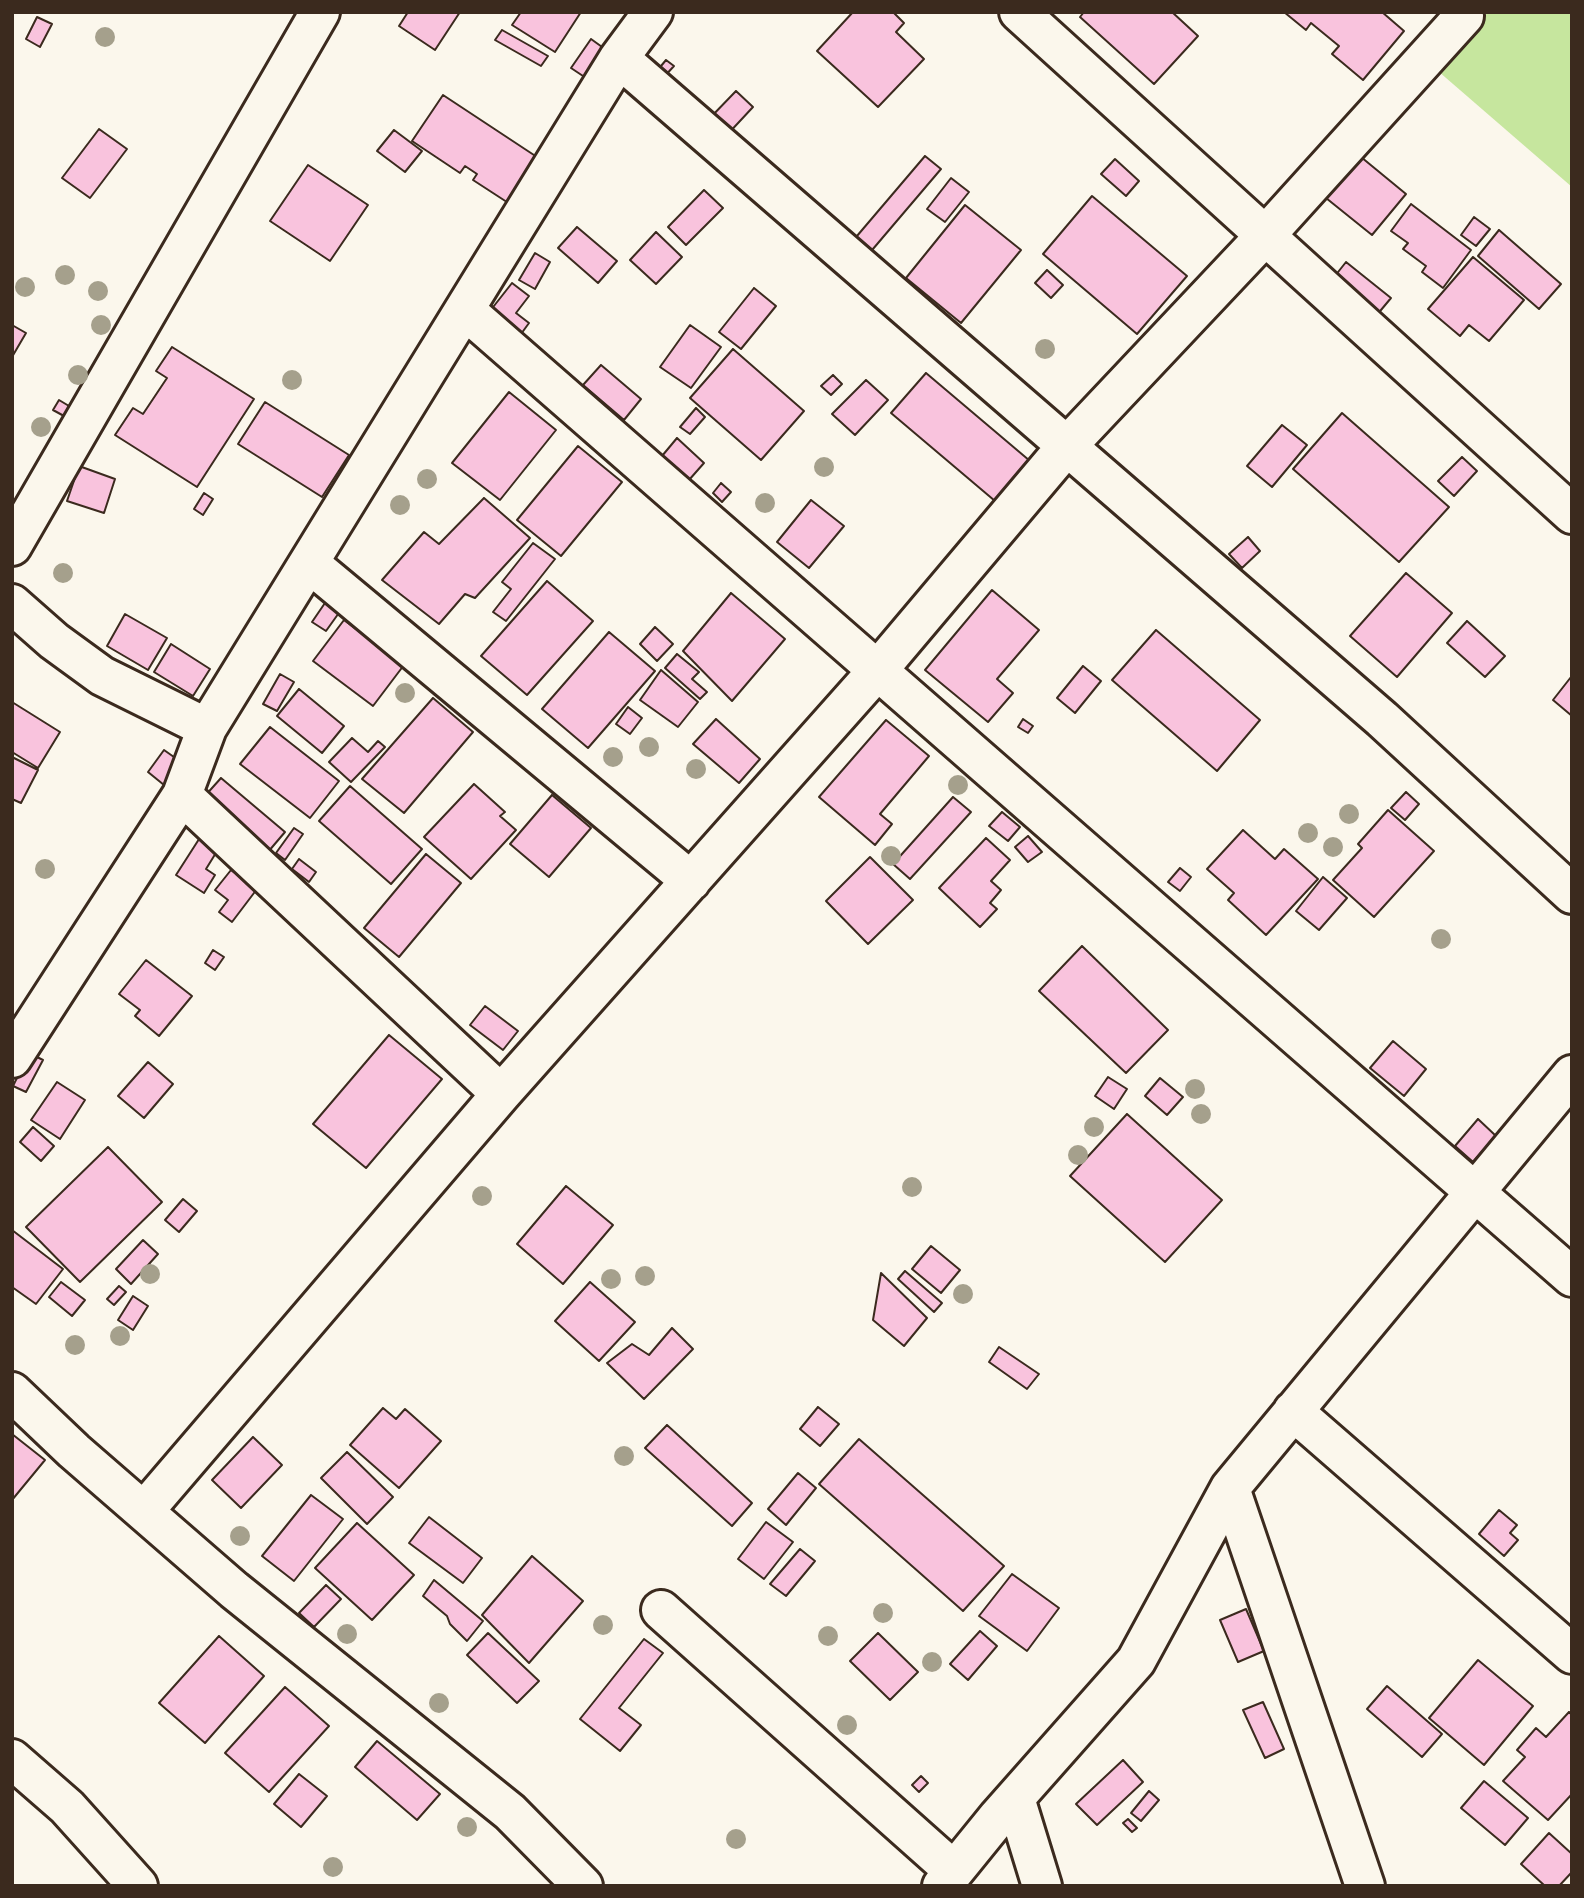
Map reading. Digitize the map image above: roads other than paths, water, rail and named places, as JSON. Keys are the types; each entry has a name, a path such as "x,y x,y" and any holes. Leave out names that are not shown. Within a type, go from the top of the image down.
{"street":[{"path":"12,546 320,12"},
{"path":"12,1058 182,795 207,728 619,58 653,12"},
{"path":"1019,12 1572,514"},
{"path":"144,1511 501,1094 877,671 1066,447 1264,237 1464,16"},
{"path":"619,58 1382,719 1572,894"},
{"path":"465,310 1572,1277"},
{"path":"309,563 691,881"},
{"path":"12,604 54,641 102,676 207,728"},
{"path":"182,795 501,1094"},
{"path":"661,1610 948,1878 1015,1798 1090,1718 1136,1661 1230,1488 1572,1075"},
{"path":"12,1392 234,1590 510,1812 583,1886"},
{"path":"1293,1411 1572,1654"},
{"path":"1230,1488 1360,1870 1392,1886"},
{"path":"12,1759 67,1807 138,1886"},
{"path":"1015,1798 1042,1886"}]}
